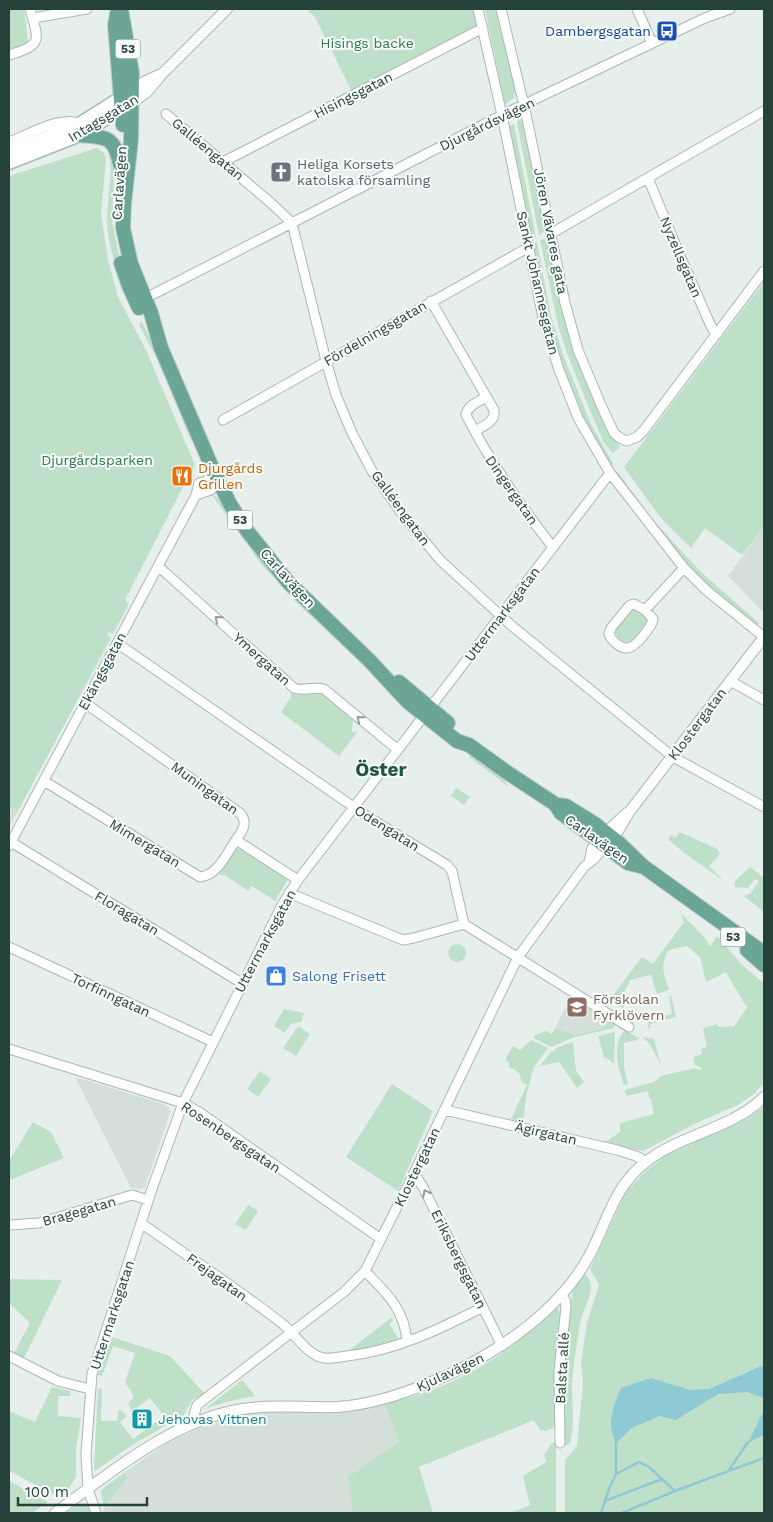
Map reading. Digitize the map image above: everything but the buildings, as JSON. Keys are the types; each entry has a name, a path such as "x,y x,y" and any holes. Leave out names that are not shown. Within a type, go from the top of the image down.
{"main road":[{"name":"Carlavägen","path":"118,9 115,25 132,140 124,204 124,228 141,301"},
{"name":"Carlavägen","path":"122,9 132,74 123,127 115,206 116,233 122,267 141,301 218,481 248,532 268,559 369,660 408,702 427,712 457,741 469,745 555,804 561,814 605,839 628,863 644,868 764,953"},
{"name":"Intagsgatan","path":"9,163 80,130 127,100"},
{"name":"Intagsgatan","path":"9,153 80,130"},
{"path":"80,130 105,138 113,143 117,148 120,164"},
{"name":"Carlavägen","path":"703,908 764,965"}],"street":[{"path":"9,55 28,50 36,42 37,36 32,13 87,9"},
{"name":"Intagsgatan","path":"127,100 144,82 162,74 227,9"},
{"name":"Sankt Johannesgatan","path":"478,9 502,115 542,313 558,367 578,418 610,473 684,568 706,590 764,637"},
{"name":"Jören Vävares gata","path":"501,9 552,233 565,303 578,350 614,433 628,441 637,437 716,335"},
{"path":"637,9 652,43"},
{"name":"Djurgårdsvägen","path":"705,18 718,9"},
{"name":"Djurgårdsvägen","path":"141,301 502,115 705,18 730,9"},
{"name":"Hisingsgatan","path":"223,162 483,28"},
{"path":"552,233 764,111"},
{"name":"Galléengatan","path":"166,114 272,203 292,223 326,361 336,395 352,433 382,485 440,560 502,616 672,757 764,807"},
{"name":"Intagsgatan","path":"9,142 58,122 74,121 80,130"},
{"name":"Nyzellsgatan","path":"648,178 681,258 716,335"},
{"name":"Fördelningsgatan","path":"223,420 529,247"},
{"path":"716,335 764,271"},
{"path":"431,301 495,414 493,419 475,431"},
{"name":"Dingergatan","path":"486,398 467,410 466,415 483,449 525,512 552,546"},
{"name":"Uttermarksgatan","path":"96,1513 88,1489 86,1454 92,1374 148,1200 183,1103 213,1042 282,905 298,880 502,616 552,546 610,473"},
{"name":"Ekängsgatan","path":"10,844 196,496 211,490 218,481"},
{"name":"Ymergatan","path":"158,566 294,688 299,690 316,687 324,689 398,750"},
{"path":"645,610 684,568"},
{"path":"630,604 645,610 653,618 652,624 634,646 627,649 611,638 609,634 611,628 630,604"},
{"name":"Klostergatan","path":"196,1423 194,1415 197,1405 344,1292 365,1271 518,957 589,862 592,848 605,839 623,815 630,811 764,637"},
{"name":"Odengatan","path":"116,643 354,808 447,865 452,871 464,924"},
{"path":"730,681 764,700"},
{"name":"Muningatan","path":"85,703 242,814 245,820 244,828 236,840"},
{"name":"Mimergatan","path":"44,781 200,877 206,877 214,871 236,840"},
{"path":"236,840 298,880"},
{"name":"Floragatan","path":"10,844 243,984"},
{"path":"290,894 403,940 464,924 629,1027"},
{"name":"Torfinngatan","path":"9,947 213,1042"},
{"name":"Rosenbergsgatan","path":"9,1048 183,1103 199,1112 381,1239"},
{"name":"Kjulavägen","path":"55,1513 135,1456 158,1442 214,1416 268,1406 340,1407 383,1398 431,1383 502,1346 524,1329 562,1294 589,1256 620,1189 646,1162 687,1138 728,1122 764,1097"},
{"name":"Ägirgatan","path":"445,1110 617,1150 636,1156 646,1162"},
{"name":"Eriksbergsgatan","path":"414,1173 423,1187 502,1346"},
{"name":"Bragegatan","path":"9,1225 39,1223 132,1195 148,1200"},
{"name":"Frejagatan","path":"141,1223 292,1332 311,1352 325,1358 362,1354 407,1341 447,1325 483,1307"},
{"path":"365,1271 402,1315 407,1341"},
{"name":"Balsta allé","path":"560,1443 560,1371 566,1307 562,1294"},
{"path":"9,1356 58,1381 90,1389"}],"shaded area":[{"path":"764,527 764,613 728,576"},
{"path":"9,806 18,811 9,828"},
{"name":"Förskolan Fyrklövern","path":"571,997 608,1020 603,1028 576,1035 555,1028"},
{"path":"75,1077 163,1104 169,1108 170,1113 145,1187 141,1189 131,1188"},
{"path":"384,1403 399,1442 348,1477 353,1513 103,1513 105,1506 126,1478 125,1472 164,1445 197,1429 243,1414 281,1409 337,1412"}],"green space":[{"path":"9,9 24,9 28,44 10,49"},
{"name":"Hisings backe","path":"306,9 473,9 477,25 351,90 315,17"},
{"path":"485,9 497,9 515,90 514,98 505,104"},
{"path":"525,118 546,231 539,235 517,123"},
{"path":"514,124 536,238 532,240 509,127"},
{"name":"Djurgårdsparken","path":"97,148 104,153 106,159 101,213 108,260 118,297 146,350 195,465 192,471 194,475 189,486 184,485 125,600 129,604 113,634 109,632 107,635 111,638 18,811 9,806 9,176"},
{"path":"107,148 115,153 112,221 124,281 120,281 107,229 111,174"},
{"path":"549,237 574,350 596,405 610,434 620,447 613,453 604,443 593,418 566,351 558,325 540,240"},
{"path":"537,242 551,316 564,357 591,424 613,463 612,468 590,432 561,364 547,316 537,268 534,244"},
{"path":"764,282 764,527 742,555 705,528 691,548 660,517 624,467"},
{"path":"141,321 157,350 197,448 190,438 156,357 139,325"},
{"path":"615,472 618,472 652,519 700,571 759,623 756,627 721,599 683,562"},
{"path":"212,495 219,498 242,534 364,660 371,673 295,601 261,564"},
{"path":"635,608 648,620 647,625 630,644 619,639 614,629 630,609"},
{"path":"291,691 296,695 315,692 323,695 353,720 352,732 358,731 339,756 281,712 291,697"},
{"path":"471,753 500,774 509,787 469,757"},
{"path":"456,788 470,797 464,805 451,796"},
{"path":"680,832 717,849 720,854 709,866 724,881 684,853 668,839 671,835 675,838"},
{"path":"243,848 285,876 287,881 275,901 252,886 248,891 225,875 219,875 237,849"},
{"path":"750,867 764,878 764,912 744,896 750,894 759,881 755,879 748,888 735,887 735,881"},
{"path":"680,912 706,939 710,947 717,936 743,966 764,983 764,1082 755,1093 738,1105 694,1124 643,1151 604,1143 620,1132 620,1123 654,1114 648,1091 626,1096 625,1090 654,1082 661,1076 695,1068 701,1070 702,1068 695,1065 693,1057 702,1054 701,1049 707,1047 703,1028 717,1024 719,1027 734,1026 747,1008 726,972 706,982 700,957 687,946 669,950 666,955 663,969 669,990 657,994 651,975 630,980 624,993 624,1009 610,999 642,957 653,964 684,922"},
{"path":"457,944 463,947 466,953 463,959 457,962 451,959 448,953 451,947"},
{"path":"671,996 676,1017 650,1024 651,1028 649,1029 647,1020 672,1014 669,997"},
{"path":"284,1009 304,1013 301,1022 291,1024 284,1033 274,1026"},
{"path":"608,1020 615,1024 614,1028 575,1037 551,1047 534,1038 535,1035 546,1031 552,1034 555,1028 576,1035 603,1028"},
{"path":"298,1026 310,1034 296,1056 283,1048"},
{"path":"625,1030 640,1039 624,1043 624,1067 628,1084 624,1085 618,1064 617,1050 618,1043"},
{"path":"615,1032 614,1064 604,1057 598,1036"},
{"path":"642,1037 654,1039 661,1065 649,1043"},
{"path":"531,1040 548,1048 534,1067 526,1096 523,1123 504,1117 511,1119 527,1085 522,1082 519,1073 509,1067 509,1062 505,1060 513,1046 520,1050"},
{"path":"573,1042 576,1071 584,1082 577,1088 559,1062 540,1066 554,1051"},
{"path":"260,1071 271,1079 258,1097 247,1089"},
{"path":"392,1084 433,1111 398,1191 346,1157"},
{"path":"764,1107 764,1513 565,1513 565,1460 577,1446 583,1383 581,1363 587,1323 599,1285 590,1269 626,1192 646,1171 667,1155 746,1119"},
{"path":"33,1122 51,1132 64,1158 10,1180 9,1161"},
{"path":"248,1205 258,1211 246,1230 235,1224"},
{"path":"584,1275 590,1281 591,1287 589,1299 580,1323 572,1385 572,1429 570,1443 565,1446 563,1442 563,1369 573,1289"},
{"path":"9,1279 62,1280 24,1358 14,1353 30,1323 9,1303"},
{"path":"558,1307 560,1313 555,1387 556,1422 553,1428 546,1431 540,1430 534,1420 419,1467 433,1513 353,1513 348,1477 399,1442 384,1403 416,1396 467,1374 510,1347"},
{"path":"391,1318 394,1320 389,1324 398,1341 389,1344 386,1341 385,1345 350,1352 351,1349"},
{"path":"112,1337 170,1356 206,1395 193,1399 183,1416 132,1445 95,1471 98,1388 102,1389 101,1421 117,1421 118,1411 121,1410 127,1416 120,1422 133,1439 164,1416 150,1398 132,1411 128,1403 134,1397 125,1382 135,1353 113,1346 102,1376 98,1375"},
{"path":"242,1380 255,1396 206,1408"},
{"path":"52,1387 70,1391 70,1396 58,1396 58,1416 81,1418 76,1449 76,1477 69,1488 57,1496 9,1471 9,1411 35,1422"},
{"path":"555,1442 556,1513 510,1513 530,1505 523,1476 546,1462 544,1455 552,1443"},
{"path":"125,1472 127,1478 105,1506 101,1490"},
{"path":"9,1481 48,1502 32,1513 9,1513"},
{"path":"77,1505 85,1505 90,1509 90,1513 66,1513"}],"water":[{"path":"764,1365 764,1398 747,1392 718,1394 676,1420 659,1416 632,1428 616,1443 611,1429 611,1422 615,1402 621,1388 651,1378 690,1390 709,1389"},
{"path":"764,1410 764,1435 748,1443"}],"waterway":[{"path":"729,1470 748,1442"},
{"path":"616,1443 616,1474"},
{"path":"622,1513 764,1458"},
{"path":"601,1513 616,1474 639,1462 649,1467 675,1491"},
{"path":"605,1501 662,1479"}],"place":[{"name":"Dambergsgatan","path":"667,31"},
{"name":"Heliga Korsets katolska församling","path":"281,172"},
{"name":"Djurgårds Grillen","path":"182,476"},
{"name":"Salong Frisett","path":"276,976"},
{"name":"Förskolan Fyrklövern","path":"577,1007"},
{"name":"Jehovas Vittnen","path":"142,1419"}],"district":[{"name":"Öster","path":"381,769"}]}
